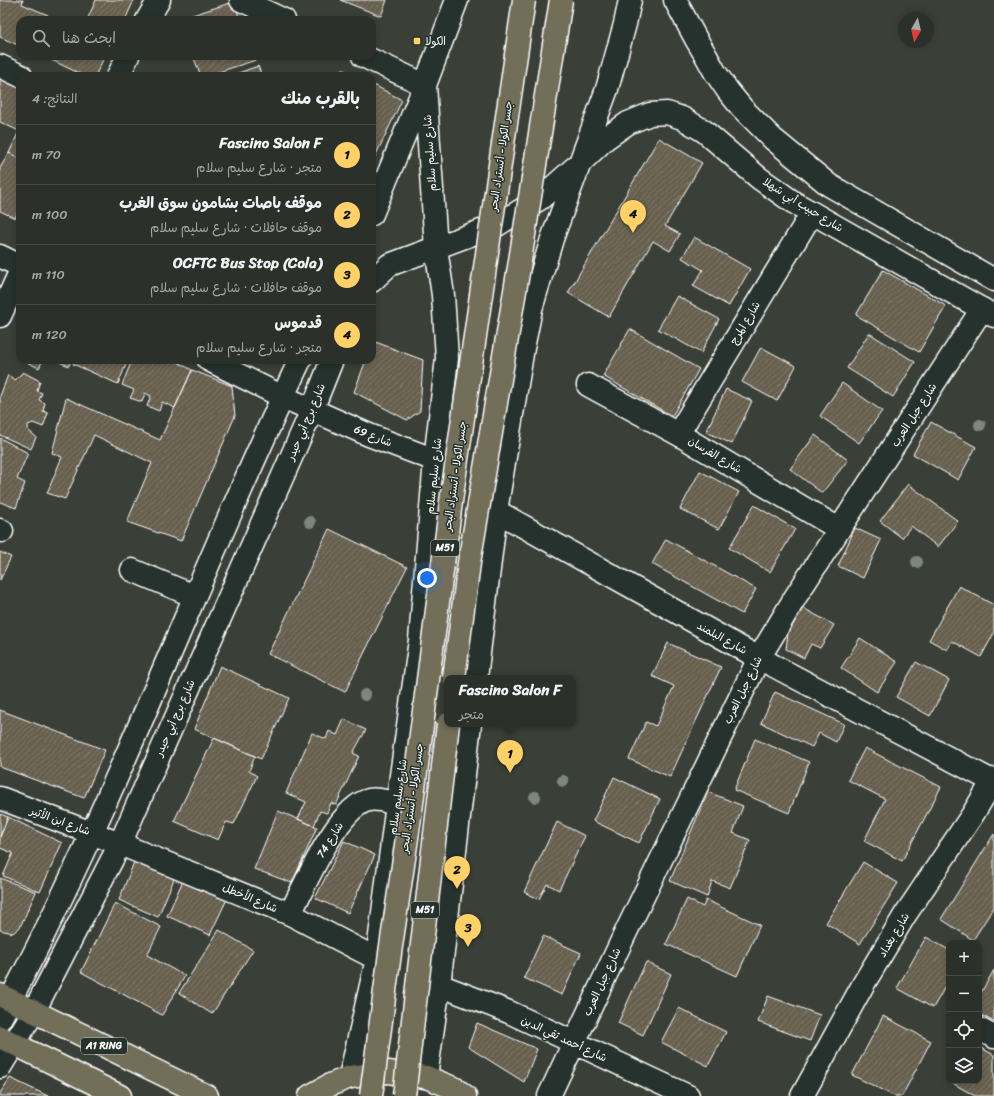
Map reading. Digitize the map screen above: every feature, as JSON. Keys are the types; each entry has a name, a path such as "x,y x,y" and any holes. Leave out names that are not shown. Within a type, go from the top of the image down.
{"main road":[{"path":"150,16 159,0"},
{"path":"241,0 275,16"},
{"path":"376,204 425,85 457,0"},
{"name":"جسر الكولا - أتستراد البحر","path":"371,1096 411,811 452,494 524,0"},
{"name":"M51","path":"454,675 469,563 519,267 561,0"},
{"path":"476,675 496,511 523,348 531,309 552,239 607,89 630,0"},
{"path":"675,0 719,79 742,108 772,139 829,185 994,280"},
{"path":"120,72 126,60"},
{"path":"372,60 425,85"},
{"path":"0,66 16,74"},
{"name":"شارع سليم سلام","path":"350,1077 377,959 396,804 420,640 435,460 447,358 443,295 436,248 425,85"},
{"name":"شارع حبيب أبي شهلا","path":"580,163 605,139 628,123 650,114 667,113 682,118 704,131 760,178 787,198 988,312"},
{"path":"376,277 389,265 497,225 540,198 580,163"},
{"name":"شارع المرج","path":"678,434 812,213"},
{"path":"0,256 16,264"},
{"path":"0,316 16,281"},
{"name":"شارع جبل العرب","path":"549,1096 573,1043 759,658 796,596 839,529 988,312"},
{"name":"شارع 69","path":"217,364 312,410 369,435 435,460"},
{"path":"0,1019 5,997 93,833 194,596 298,364"},
{"name":"شارع برج أبي حيدر","path":"0,1067 7,1041 34,1011 120,844 312,410 330,364"},
{"name":"شارع الفرسان","path":"588,386 678,434 839,529"},
{"name":"شارع البلمند","path":"496,511 759,658 993,781"},
{"path":"132,570 194,596"},
{"name":"M51","path":"404,1096 448,727"},
{"path":"426,1077 439,985 470,727"},
{"name":"شارع بغداد","path":"802,1096 905,915 973,814 993,781"},
{"name":"شارع ابن الأثير","path":"0,798 120,844"},
{"name":"شارع 74","path":"290,914 325,847 349,811 359,804 369,800 378,800 396,804"},
{"name":"شارع الأخطل","path":"120,844 290,914 377,959"},
{"name":"شارع أحمد تقي الدين","path":"439,985 509,1012 688,1096"},
{"name":"A1 RING","path":"5,997 207,1096"},
{"path":"982,1031 994,1037"},
{"path":"7,1041 120,1096"},
{"path":"310,1096 330,1085 350,1077 388,1072 426,1077 456,1089 465,1096"}],"building":[{"path":"0,0 23,0 22,4 48,15 16,16 16,44 0,37"},
{"path":"96,0 134,0 127,16 89,16"},
{"path":"340,0 387,0 381,16"},
{"path":"233,2 239,16 189,16"},
{"path":"51,60 103,60 97,72 77,72"},
{"path":"195,60 256,60 218,72 199,72"},
{"path":"258,66 260,72 241,72"},
{"path":"342,69 348,72 341,72"},
{"path":"0,78 13,85 16,79 16,130 0,122"},
{"path":"376,86 402,100 376,155"},
{"path":"16,138 16,157 9,153"},
{"path":"659,138 702,163 665,226 680,234 670,251 653,241 609,317 568,293"},
{"path":"9,153 16,157 15,218 0,211 0,168"},
{"path":"694,237 750,269 729,306 693,286 703,270 682,258"},
{"path":"883,270 946,306 919,352 856,315"},
{"path":"677,296 719,319 701,353 658,329"},
{"path":"630,329 699,369 672,416 603,376"},
{"path":"869,333 915,362 893,397 847,368"},
{"path":"376,342 423,360 420,411 407,420 354,392 364,364 376,364"},
{"path":"761,347 796,366 777,401 742,382"},
{"path":"30,364 41,364 39,368"},
{"path":"73,364 126,364 118,384"},
{"path":"130,364 181,364 192,370 175,408 162,402 159,411 147,406 151,396 145,393 142,402 130,398 134,390 122,385"},
{"path":"192,370 232,386 235,416 181,541 127,522 152,463 94,435 65,499 47,493 62,457 52,453 66,398 160,440"},
{"path":"23,372 40,381 37,391 42,393 39,400 45,403 43,411 48,413 43,427 33,423 28,425 28,430 36,437 31,449 0,435 0,396 8,375 15,380"},
{"path":"842,383 882,411 859,443 820,416"},
{"path":"726,389 752,401 732,444 706,432"},
{"path":"931,422 976,447 958,480 913,454"},
{"path":"815,435 848,460 822,493 790,469"},
{"path":"0,438 28,453 17,479 25,483 16,508 0,502"},
{"path":"700,471 739,492 719,529 680,509"},
{"path":"908,484 958,521 938,547 911,526 902,538 880,521"},
{"path":"754,505 795,529 770,572 729,548"},
{"path":"855,528 881,540 863,578 838,566"},
{"path":"329,529 407,567 345,692 268,654"},
{"path":"666,539 756,589 742,614 652,564"},
{"path":"0,552 11,557 0,580"},
{"path":"959,586 994,605 994,633 981,657 952,641 947,650 929,640"},
{"path":"803,608 834,625 820,648 811,644 804,658 786,649 788,633"},
{"path":"860,638 897,662 877,692 841,668"},
{"path":"668,643 721,667 670,777 629,759 646,722 656,726 674,686 652,676"},
{"path":"916,662 949,680 930,716 896,697"},
{"path":"220,666 289,698 261,759 194,729"},
{"path":"775,692 844,724 836,742 819,733 812,747 761,723"},
{"path":"0,710 105,750 84,798 0,767"},
{"path":"344,719 366,730 353,753 359,756 336,805 331,803 327,813 320,811 314,826 298,819 306,802 286,793 312,733 326,739 329,731 337,735"},
{"path":"214,738 255,756 249,771 257,776 234,824 226,822 218,840 174,821"},
{"path":"755,739 809,762 789,813 734,790"},
{"path":"865,748 941,787 902,861 864,841 885,799 848,780"},
{"path":"614,777 660,799 639,843 593,821"},
{"path":"708,792 743,806 733,833 750,840 730,888 712,881 707,897 670,881"},
{"path":"278,811 317,827 292,883 254,869"},
{"path":"0,814 8,817 0,837"},
{"path":"8,817 62,843 40,892 3,876 13,853 0,848 0,837"},
{"path":"557,822 585,836 559,890 547,884 539,899 524,892"},
{"path":"994,834 994,907 973,940 941,919"},
{"path":"344,841 375,855 348,913 315,898"},
{"path":"136,857 176,874 158,917 119,900"},
{"path":"863,862 898,883 860,944 826,923"},
{"path":"185,876 228,897 210,935 167,916"},
{"path":"0,878 36,892 20,927 13,933 0,930"},
{"path":"687,899 703,907 706,900 760,925 737,976 666,944"},
{"path":"115,903 161,927 147,955 185,976 162,1015 81,972"},
{"path":"219,930 253,950 212,1014 179,993"},
{"path":"543,936 581,953 562,995 524,978"},
{"path":"926,937 946,948 946,985 933,1008 897,988"},
{"path":"646,962 671,974 643,1035 618,1023"},
{"path":"994,970 994,1022 982,1016 982,991"},
{"path":"768,996 820,1015 810,1041 758,1022"},
{"path":"679,1008 726,1032 708,1066 661,1042"},
{"path":"883,1016 931,1041 902,1096 894,1096 852,1075"},
{"path":"477,1023 537,1049 524,1082 468,1047"},
{"path":"982,1049 994,1055 994,1096 975,1096 954,1084 982,1084"},
{"path":"10,1078 48,1096 0,1096 0,1093"}],"place":[{"name":"الكولا","path":"417,41"},
{"name":"قدموس","path":"633,233"},
{"name":"Fascino Salon F","path":"510,773"},
{"name":"موقف باصات بشامون سوق الغرب","path":"457,889"},
{"name":"OCFTC Bus Stop (Cola)","path":"468,947"}]}
